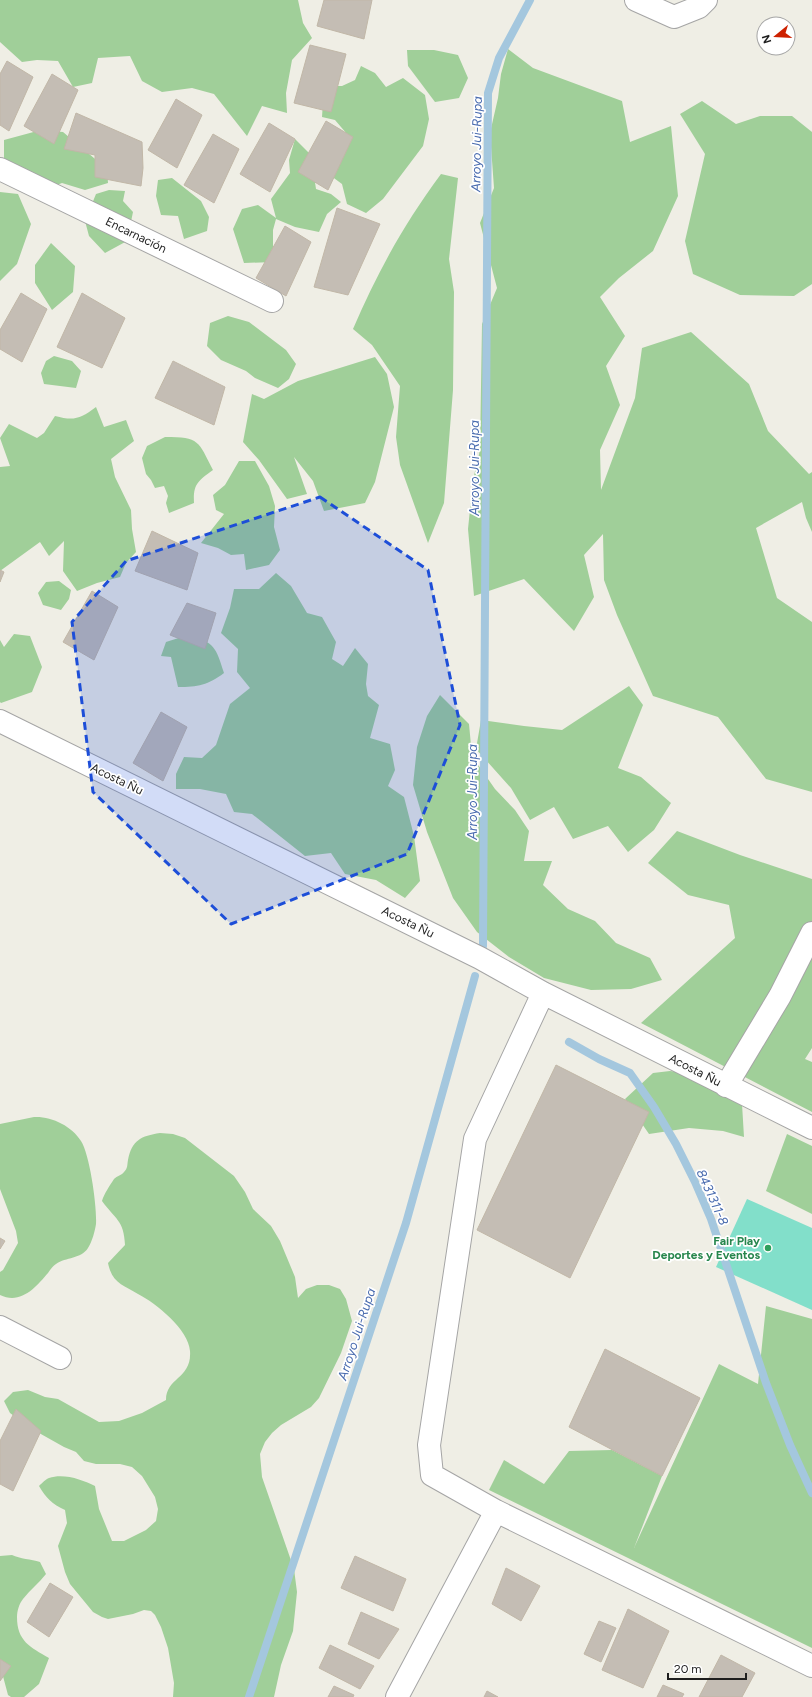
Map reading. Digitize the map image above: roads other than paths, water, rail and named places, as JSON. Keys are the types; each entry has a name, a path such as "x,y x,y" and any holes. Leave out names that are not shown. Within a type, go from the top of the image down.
{"street":[{"path":"636,0 674,17 699,7 706,0"},
{"name":"Encarnación","path":"0,169 272,301"},
{"name":"Acosta Ñu","path":"0,721 480,958 542,993 812,1128"},
{"path":"726,1086 780,996 812,933"},
{"path":"542,993 475,1139 429,1445 432,1475 496,1511 812,1666"},
{"path":"0,1328 60,1358"},
{"path":"397,1697 496,1511"}],"waterway":[{"name":"Arroyo Jui-Rupa","path":"483,946 488,93 499,58 530,0"},
{"name":"Arroyo Jui-Rupa","path":"249,1697 406,1223 475,976"},
{"name":"8431311-8","path":"569,1042 599,1059 630,1073 654,1107 676,1144 711,1219 766,1383 790,1445 812,1493"}],"place":[{"name":"Fair Play Deportes y Eventos","path":"768,1248"}]}
